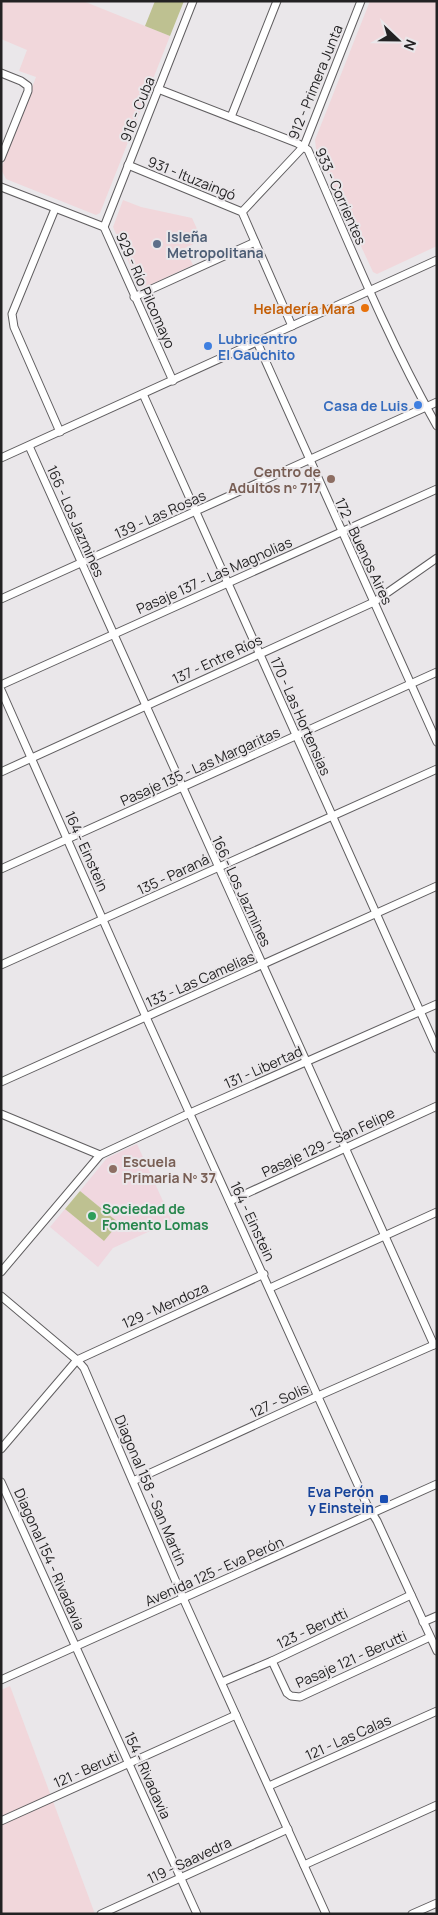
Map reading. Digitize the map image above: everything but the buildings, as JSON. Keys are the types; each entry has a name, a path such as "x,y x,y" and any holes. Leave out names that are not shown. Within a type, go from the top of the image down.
{"street":[{"name":"916 - Cuba","path":"104,227 193,1"},
{"path":"231,117 277,1"},
{"name":"912 - Primera Junta","path":"242,212 306,148 361,1"},
{"path":"1,73 28,86 28,91 1,158"},
{"name":"933 - Corrientes","path":"158,89 306,148 370,291 425,407 437,426"},
{"name":"931 - Ituzaingó","path":"128,165 242,212 292,326"},
{"name":"929 - Río Pilcomayo","path":"1,187 104,227 134,297 174,381"},
{"path":"55,209 12,314 14,327 60,432"},
{"path":"134,297 255,242"},
{"path":"1,458 437,260"},
{"name":"172 - Buenos Aires","path":"257,342 437,742"},
{"name":"170 - Las Hortensias","path":"143,394 437,1049"},
{"name":"139 - Las Rosas","path":"1,599 437,402"},
{"name":"166 - Los Jazmines","path":"28,446 343,1148 435,1344"},
{"name":"Pasaje 137 - Las Magnolias","path":"1,685 113,633 437,489"},
{"name":"137 - Entre Ríos","path":"1,772 374,602 437,558"},
{"name":"Pasaje 135 - Las Margaritas","path":"1,869 437,672"},
{"name":"164 - Einstein","path":"1,690 146,1017 367,1505 373,1514 437,1651"},
{"name":"135 - Paraná","path":"1,965 437,769"},
{"name":"133 - Las Camelias","path":"1,1082 437,886"},
{"name":"131 - Libertad","path":"100,1155 190,1113 437,1004"},
{"name":"Pasaje 129 - San Felipe","path":"230,1201 437,1106"},
{"path":"1,1114 100,1155 1,1272"},
{"path":"270,1288 437,1212"},
{"name":"129 - Mendoza","path":"76,1360 264,1274"},
{"name":"Diagonal 158 - San Martín","path":"1,1296 84,1368 184,1598 326,1914"},
{"name":"127 - Solis","path":"133,1481 435,1344"},
{"path":"1,1449 76,1360"},
{"name":"Diagonal 154 - Rivadavia","path":"1,1482 76,1646"},
{"name":"Avenida 125 - Eva Perón","path":"1,1680 437,1484"},
{"name":"123 - Berutti","path":"222,1682 272,1661 411,1595"},
{"path":"423,1622 437,1616"},
{"name":"Pasaje 121 - Berutti","path":"272,1661 287,1693 291,1696 300,1696 430,1637"},
{"name":"154 - Rivadavia","path":"76,1646 197,1914"},
{"name":"121 - Las Calas","path":"268,1786 437,1711"},
{"name":"121 - Beruti","path":"1,1821 236,1715"},
{"path":"304,1865 437,1805"},
{"name":"119 - Saavedra","path":"101,1914 288,1830"},
{"path":"412,1914 437,1902"}],"shaded area":[{"path":"1,1 83,1 170,36 100,213 96,215 6,179 1,169 36,77 19,71 27,50 1,39"},
{"path":"370,1 437,2 437,246 377,274 373,272 316,149 315,140"},
{"name":"Isleña Metropolitana","path":"123,200 141,207 192,218 202,240 185,248 193,265 141,289 113,227"},
{"path":"137,1144 172,1221 113,1248 98,1267 50,1227 65,1209 104,1240 119,1223 80,1191 107,1158"},
{"path":"10,1686 95,1914 1,1914 1,1690"}],"green space":[{"path":"155,1 184,1 170,36 145,26"},
{"name":"Sociedad de Fomento Lomas","path":"80,1191 119,1223 104,1241 65,1209"}],"place":[{"name":"Isleña Metropolitana","path":"157,244"},
{"name":"Heladería Mara","path":"365,308"},
{"name":"Lubricentro El Gauchito","path":"208,346"},
{"name":"Casa de Luis","path":"418,405"},
{"name":"Centro de Adultos nº 717","path":"331,479"},
{"name":"Escuela Primaria Nº 37","path":"113,1169"},
{"name":"Sociedad de Fomento Lomas","path":"92,1216"},
{"name":"Eva Perón y Einstein","path":"384,1499"}]}
